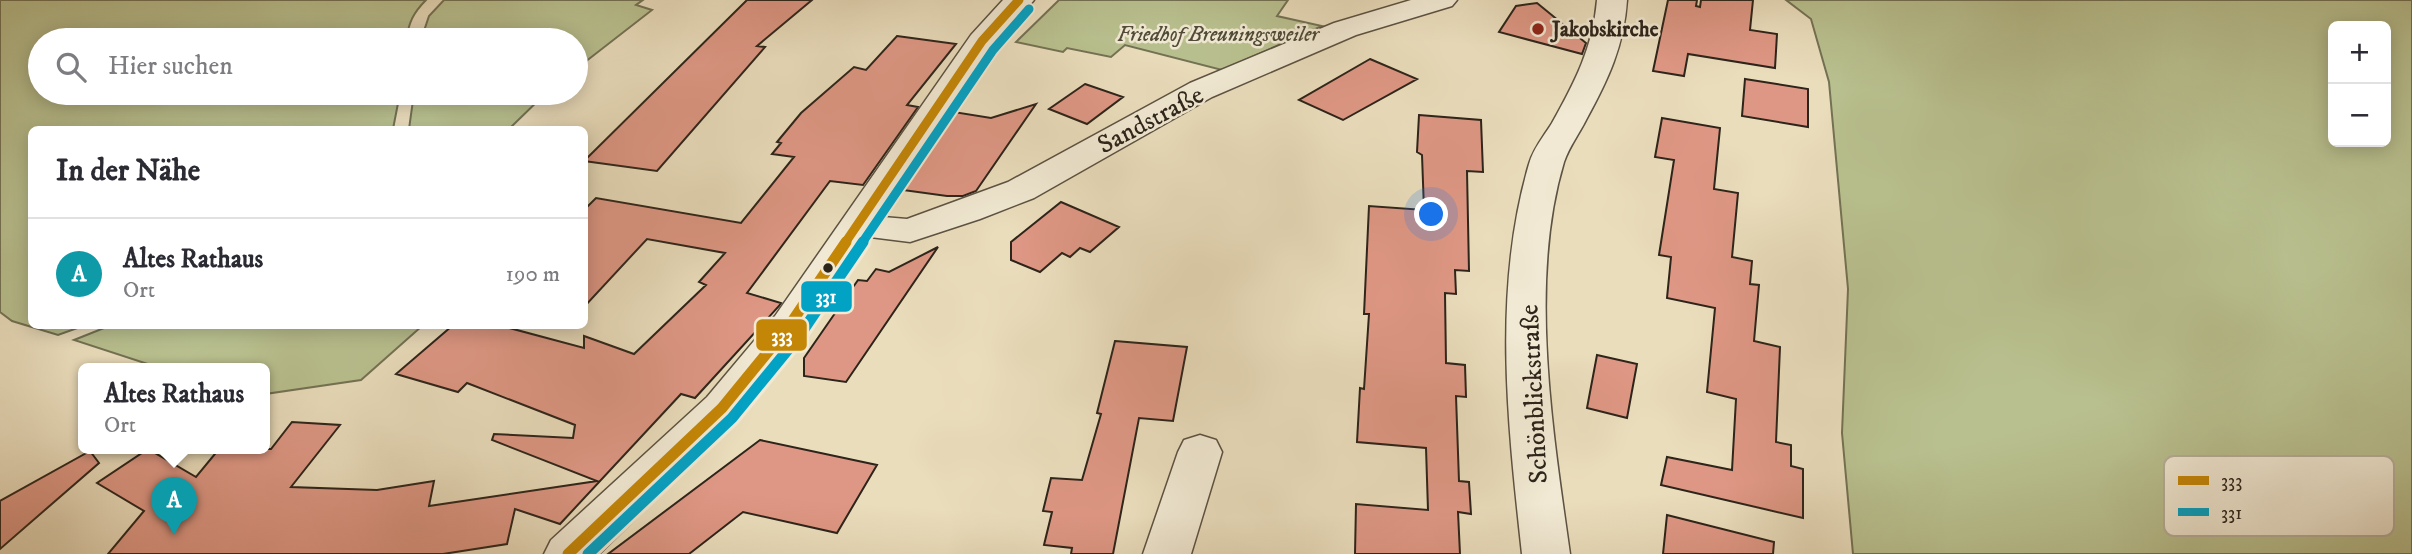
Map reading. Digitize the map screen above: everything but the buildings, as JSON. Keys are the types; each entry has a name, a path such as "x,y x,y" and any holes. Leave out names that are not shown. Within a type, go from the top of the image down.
{"street":[{"path":"568,554 722,408 789,326 982,41 1019,0"},
{"name":"Sandstraße","path":"859,226 910,231 967,211 1021,190 1201,90 1345,29 1442,0"},
{"name":"Schönblickstraße","path":"1546,554 1526,367 1526,303 1532,225 1547,160 1602,62 1611,26 1612,0"},
{"path":"1167,554 1200,452"}],"green space":[{"path":"0,0 426,0 412,18 409,28 28,28 28,105 398,105 394,126 28,126 28,326 12,321 0,312"},
{"path":"444,0 643,0 636,5 652,10 588,60 588,28 425,28 429,16"},
{"name":"Friedhof Breuningsweiler","path":"1059,0 1288,0 1277,16 1322,26 1222,70 1125,45 1111,57 1067,48 1063,52 1016,42"},
{"path":"1786,0 2412,0 2412,554 1853,554 1842,433 1848,289 1829,82 1811,19"},
{"path":"412,105 534,105 512,126 409,126"},
{"path":"38,329 75,329 58,335"},
{"path":"102,329 419,329 361,380 270,393 270,363 145,363 74,340"}],"transit line":[{"name":"333","path":"568,554 722,408 789,326 982,41 1019,0"},
{"name":"331","path":"588,554 732,418 800,335 993,50 1029,9"}],"place":[{"name":"Jakobskirche","path":"1538,29"},
{"name":"Altes Rathaus","path":"174,535"}]}
